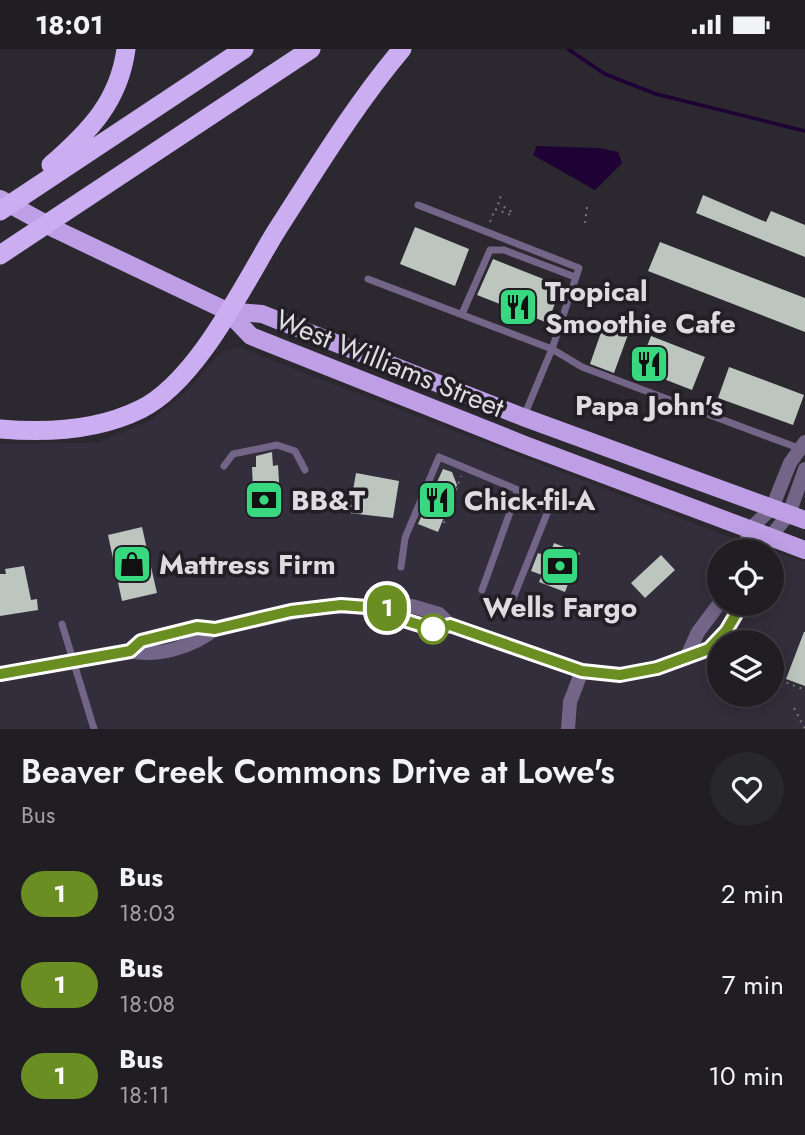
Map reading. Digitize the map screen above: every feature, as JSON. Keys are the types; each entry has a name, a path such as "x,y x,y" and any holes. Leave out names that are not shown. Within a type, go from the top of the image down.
{"highway":[{"path":"0,210 83,137 102,116 116,92 126,49"},
{"path":"0,210 244,49"},
{"path":"0,255 311,49"},
{"path":"0,429 88,426 143,408 185,373 207,345 323,160 402,49"}],"main road":[{"path":"0,199 227,311"},
{"name":"West Williams Street","path":"227,311 262,314 523,417 789,514"},
{"name":"West Williams Street","path":"227,311 251,336 525,445 750,529 761,539"},
{"name":"West Williams Street","path":"784,547 805,550"}],"street":[{"path":"771,539 789,514 804,461 790,463 789,514"},
{"path":"747,539 750,529 789,514"},
{"path":"0,674 76,663 130,651 141,641 197,627 215,629 307,608 341,605 393,609 412,606 439,614 450,625 582,671 608,675 632,674 668,665 709,649 735,616"},
{"path":"688,655 698,632 710,616"},
{"path":"568,729 570,702 582,671"}],"lane":[{"path":"418,205 579,268 552,349 523,417"},
{"path":"462,314 490,250 504,250 575,277"},
{"path":"368,279 552,349 582,367 804,461"},
{"path":"223,466 233,454 277,445 295,451 305,470"},
{"path":"401,568 405,538 439,457 518,490 482,590"},
{"path":"512,601 548,511"},
{"path":"62,624 94,729"}],"path":[{"path":"490,223 501,196"},
{"path":"495,209 511,215 512,212 498,202"},
{"path":"585,223 587,207"},
{"path":"444,523 462,472"},
{"path":"784,682 805,690"},
{"path":"794,708 805,729"}],"shaded area":[{"path":"537,146 599,148 618,152 622,163 595,190 533,155"},
{"path":"238,347 737,539 707,539 707,616 784,616 784,555 805,562 805,729 0,729 0,444 97,443 151,420 186,392 219,354"}],"building":[{"path":"703,195 766,222 771,211 805,225 805,257 696,213"},
{"path":"415,227 469,249 455,286 400,264"},
{"path":"660,242 805,298 805,332 648,271"},
{"path":"493,259 561,286 548,323 477,295"},
{"path":"605,321 630,329 614,373 590,364"},
{"path":"651,336 705,357 692,390 638,369"},
{"path":"729,367 804,395 793,425 718,398"},
{"name":"BB&T","path":"272,452 273,466 278,465 281,515 254,517 254,510 248,510 246,491 253,490 252,467 256,467 256,456"},
{"name":"Chick-fil-A","path":"443,469 452,472 457,485 438,532 418,524"},
{"path":"356,473 399,481 393,518 349,513"},
{"name":"Mattress Firm","path":"142,527 157,593 122,601 108,535"},
{"name":"Wells Fargo","path":"554,543 580,553 565,592 539,582 542,575 531,571 538,553 549,557"},
{"path":"661,555 675,570 645,598 631,583"},
{"path":"24,566 31,600 37,599 38,610 0,616 0,574 6,574 5,569"},
{"path":"805,632 805,686 786,679"}],"waterway":[{"path":"568,49 605,74 656,94 805,131"}],"bus line":[{"name":"1","path":"0,674 130,651 141,641 197,627 215,629 291,611 341,605 393,609 407,621 433,629 450,625 582,671 620,675 668,665 709,649 736,616"}],"place":[{"name":"Tropical Smoothie Cafe","path":"518,307"},
{"name":"Papa John's","path":"649,364"},
{"name":"BB&T","path":"264,500"},
{"name":"Chick-fil-A","path":"437,500"},
{"name":"Mattress Firm","path":"132,564"},
{"name":"Wells Fargo","path":"560,566"}]}
